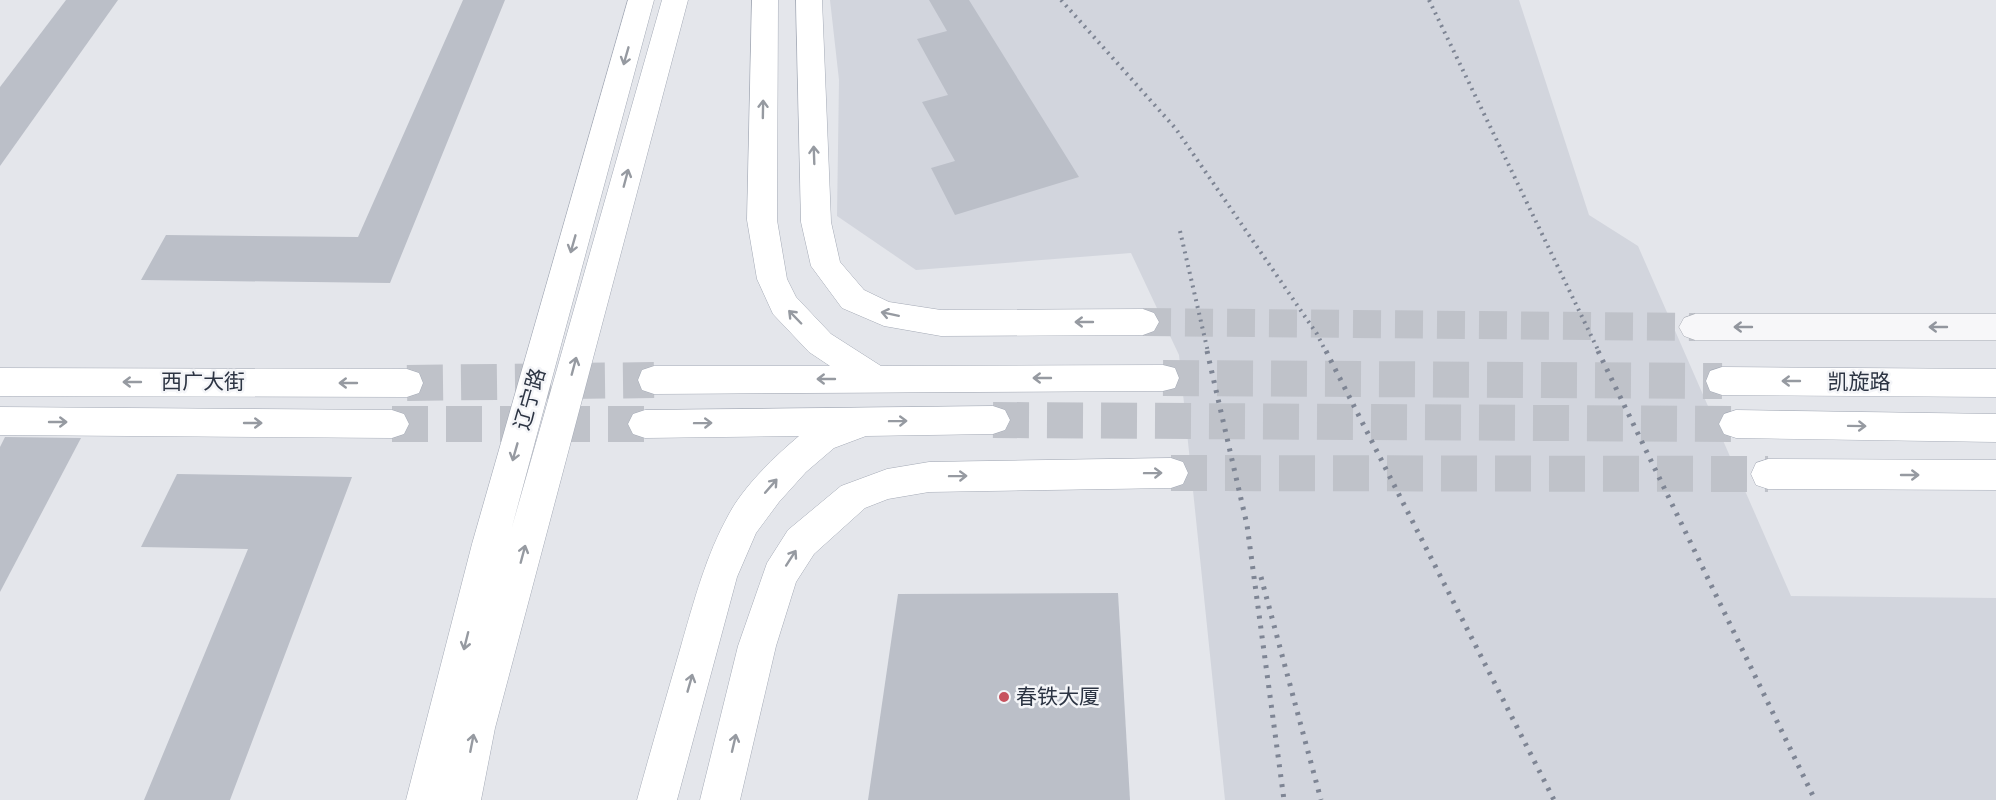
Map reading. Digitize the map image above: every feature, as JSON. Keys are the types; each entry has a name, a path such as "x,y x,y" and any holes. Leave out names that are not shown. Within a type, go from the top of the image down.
{"main road":[{"name":"辽宁路","path":"426,800 490,544 641,0"},
{"name":"辽宁路","path":"461,800 475,728 675,0"},
{"path":"765,0 762,220 772,279 783,305 820,343 874,378"},
{"path":"809,0 816,222 826,266 853,299 884,314 941,323 1143,322"},
{"path":"654,380 1163,378"},
{"name":"凯旋路","path":"1722,381 1996,383"},
{"name":"西广大街","path":"0,382 407,383"},
{"path":"645,424 993,420"},
{"path":"0,421 392,424"},
{"path":"657,800 719,578 742,523 767,490 794,461 822,438 864,422"},
{"path":"1736,424 1996,428"},
{"path":"720,800 757,646 780,575 801,542 853,497 887,484 929,477 1171,473"},
{"path":"1767,474 1996,475"}],"street":[{"path":"1695,327 1996,327"}],"shaded area":[{"path":"830,0 1519,0 1589,215 1638,246 1791,596 1996,598 1996,800 1225,800 1179,355 1131,253 916,270 837,216 839,80"}],"building":[{"path":"66,0 118,0 0,166 0,87"},
{"path":"463,0 505,0 390,283 141,280 166,235 358,237"},
{"path":"929,0 969,0 1079,177 955,215 931,168 955,161 922,102 948,95 917,39 947,31"},
{"path":"5,437 81,438 0,592 0,447"},
{"path":"177,474 352,477 230,800 144,800 248,549 141,547"},
{"name":"春铁大厦","path":"1118,593 1130,800 868,800 898,594"}],"tunnel":[{"path":"1143,322 1695,327"},
{"path":"1163,378 1722,381"},
{"path":"407,383 654,380"},
{"path":"993,420 1736,424"},
{"path":"392,424 645,424"},
{"path":"1171,473 1768,474"}],"railway":[{"path":"1061,0 1176,129 1317,334 1326,352"},
{"path":"1429,0 1599,352"},
{"path":"1180,231 1208,352"},
{"path":"1207,351 1247,525 1284,800"},
{"path":"1326,351 1554,800"},
{"path":"1598,351 1815,800"},
{"path":"1261,577 1321,800"}],"place":[{"name":"春铁大厦","path":"1004,697"}]}
